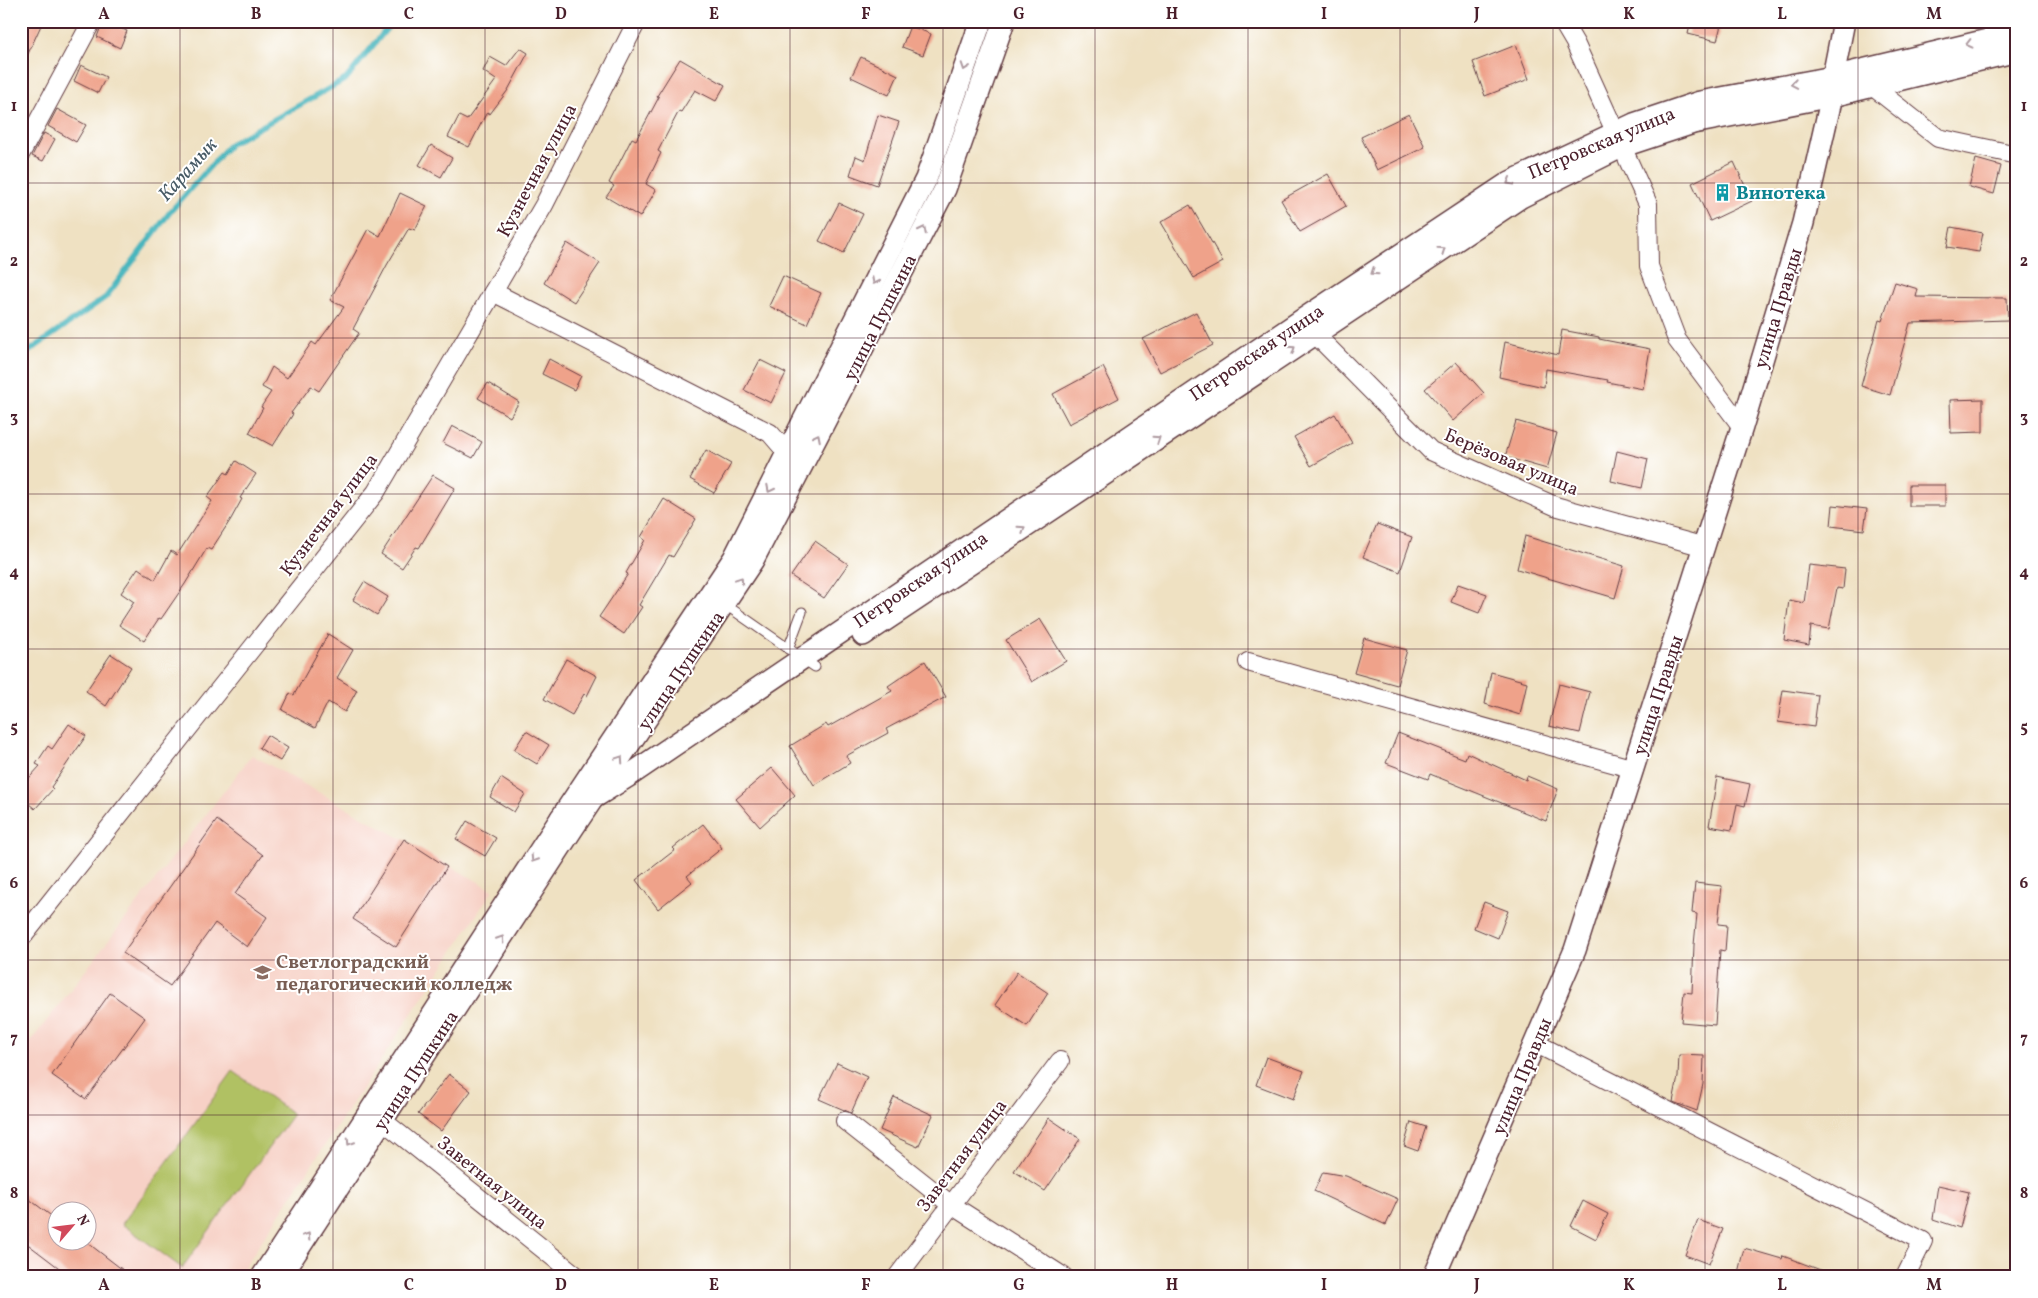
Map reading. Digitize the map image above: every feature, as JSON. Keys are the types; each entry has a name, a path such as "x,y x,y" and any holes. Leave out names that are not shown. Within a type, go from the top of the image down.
{"street":[{"path":"21,153 92,21"},
{"name":"Кузнечная улица","path":"21,939 376,492 544,205 637,21"},
{"name":"улица Пушкина","path":"280,1277 382,1120 567,823 717,599 753,560 794,461 926,179 981,21"},
{"name":"улица Пушкина","path":"794,461 945,189 1004,21"},
{"path":"1562,21 1575,42 1648,204 1649,266 1677,340 1742,427"},
{"name":"улица Правды","path":"1434,1277 1575,950 1705,547 1803,223 1844,21"},
{"path":"262,1277 567,823 802,658 1315,334 1521,197 1620,139 1693,123 1832,87 2017,33"},
{"path":"1832,87 1872,86 2017,51"},
{"path":"1872,86 1938,138 2017,155"},
{"name":"Петровская улица","path":"594,797 1510,182 1620,139"},
{"path":"493,292 770,433 794,461"},
{"name":"Берёзовая улица","path":"1315,334 1431,451 1555,506 1705,547"},
{"name":"улица Пушкина","path":"567,823 594,797 717,599"},
{"path":"1248,662 1634,769"},
{"path":"1535,1043 1923,1241 1906,1277"},
{"name":"Заветная улица","path":"897,1277 950,1204 1060,1061"},
{"name":"Заветная улица","path":"382,1120 578,1277"},
{"path":"845,1121 950,1204 1064,1277"}],"lane":[{"path":"717,599 802,658"},
{"path":"802,612 802,658"}],"shaded area":[{"name":"Светлоградский педагогический колледж","path":"252,755 493,890 238,1277 21,1277 21,1054"}],"green space":[{"path":"233,1071 293,1114 182,1268 122,1224"}],"building":[{"path":"21,21 43,21 21,69"},
{"path":"103,21 127,31 120,48 97,37"},
{"path":"1691,21 1722,21 1717,41 1688,34"},
{"path":"910,26 931,34 923,55 902,47"},
{"path":"1516,45 1529,79 1485,96 1473,62"},
{"path":"520,48 528,53 508,90 490,114 487,112 469,147 448,137 459,116 467,120 496,80 483,71 490,57 506,66"},
{"path":"861,57 898,75 889,95 851,77"},
{"path":"680,59 725,85 716,101 695,90 681,112 679,111 658,151 661,153 646,184 656,190 640,217 606,197 614,186 609,183 632,138 636,140 659,97 657,96"},
{"path":"81,65 106,77 98,93 74,81"},
{"path":"57,109 86,125 76,142 48,126"},
{"path":"1409,114 1425,147 1377,170 1361,137"},
{"path":"878,115 899,122 877,185 850,175 856,156 865,160"},
{"path":"44,133 55,139 43,161 32,156"},
{"path":"431,145 452,158 441,177 419,165"},
{"path":"1976,159 2001,166 1994,194 1969,187"},
{"name":"Винотека","path":"1734,162 1752,201 1710,221 1692,183"},
{"path":"1328,174 1346,206 1300,232 1281,200"},
{"path":"400,193 427,206 415,230 409,228 387,265 353,329 359,333 319,391 311,386 291,413 293,414 273,446 249,433 263,408 261,407 271,392 262,387 272,367 287,378 312,342 316,345 344,307 330,300 368,229 380,236"},
{"path":"839,203 863,214 844,253 819,241"},
{"path":"1190,205 1223,262 1194,278 1161,222"},
{"path":"1951,227 1983,233 1979,252 1947,247"},
{"path":"567,243 600,263 574,302 544,283"},
{"path":"783,276 821,293 807,324 769,306"},
{"path":"1895,282 1918,289 1916,297 2007,298 2008,320 1910,323 1890,395 1861,386 1879,320 1882,321"},
{"path":"1196,312 1213,345 1160,372 1143,339"},
{"path":"1562,330 1650,349 1643,389 1607,382 1608,380 1546,369 1544,387 1499,377 1505,342 1558,355"},
{"path":"549,359 581,376 574,390 542,374"},
{"path":"760,360 786,373 771,403 744,390"},
{"path":"1456,362 1484,393 1453,421 1425,389"},
{"path":"1103,367 1119,398 1069,424 1053,394"},
{"path":"488,383 519,402 510,417 478,398"},
{"path":"1983,399 1983,432 1951,433 1950,400"},
{"path":"1335,414 1352,443 1311,466 1294,437"},
{"path":"1516,421 1557,433 1547,469 1505,457"},
{"path":"452,426 482,442 473,458 443,443"},
{"path":"706,450 731,464 714,493 690,479"},
{"path":"1617,451 1648,459 1642,488 1611,481"},
{"path":"236,461 256,474 240,498 242,499 231,519 211,550 207,548 185,584 144,641 119,625 134,602 121,593 138,568 155,580 171,551 177,555 212,501 207,497 225,472 228,474"},
{"path":"433,475 455,488 419,548 416,547 402,568 381,554"},
{"path":"1909,485 1945,485 1945,506 1909,506"},
{"path":"664,499 696,519 673,557 669,555 639,605 642,607 624,634 599,617 628,574 626,573 645,540 641,537"},
{"path":"1833,505 1867,509 1864,530 1831,526"},
{"path":"1377,524 1412,537 1400,572 1363,557"},
{"path":"1525,536 1624,566 1615,598 1517,569"},
{"path":"815,541 848,564 824,598 791,576"},
{"path":"1809,565 1845,569 1843,589 1837,588 1829,629 1811,626 1809,645 1784,640 1789,600 1804,603"},
{"path":"364,582 388,597 377,615 353,600"},
{"path":"1458,584 1487,594 1479,613 1451,602"},
{"path":"1040,619 1066,661 1032,682 1006,640"},
{"path":"328,634 353,650 337,678 357,690 345,712 328,702 315,728 282,710 290,693 294,695"},
{"path":"1364,638 1407,650 1397,685 1354,673"},
{"path":"111,654 131,667 106,706 86,691"},
{"path":"566,659 597,676 587,696 584,694 572,715 544,699"},
{"path":"925,661 946,697 886,729 888,733 846,756 850,763 814,785 790,746 826,724 828,727 892,691 888,686"},
{"path":"1491,672 1527,682 1520,715 1485,704"},
{"path":"1559,684 1590,692 1580,733 1549,726"},
{"path":"1783,690 1818,695 1814,727 1778,722"},
{"path":"69,724 86,736 51,787 53,789 35,809 21,797 21,787 40,766 36,764 48,746 52,749"},
{"path":"526,731 549,745 537,764 514,750"},
{"path":"1398,733 1465,759 1467,753 1526,780 1527,776 1558,789 1546,821 1430,774 1428,779 1386,763"},
{"path":"267,735 288,748 280,761 259,748"},
{"path":"772,768 795,795 760,827 736,799"},
{"path":"1717,777 1750,784 1745,806 1737,804 1732,830 1709,826"},
{"path":"501,778 525,794 514,812 490,797"},
{"path":"217,820 263,855 235,894 267,917 247,947 215,923 170,986 123,953"},
{"path":"467,821 496,838 485,856 456,839"},
{"path":"703,824 722,848 687,876 692,882 658,909 636,880 675,850 673,848"},
{"path":"404,839 447,867 396,947 353,919"},
{"path":"1695,883 1722,886 1718,924 1727,925 1725,951 1720,950 1715,1025 1681,1022 1684,992 1692,993 1697,914 1692,913"},
{"path":"1484,902 1508,911 1498,938 1474,928"},
{"path":"1017,972 1048,993 1027,1026 995,1005"},
{"path":"110,993 145,1018 86,1099 52,1075"},
{"path":"1679,1055 1704,1056 1703,1084 1697,1111 1673,1102 1678,1077"},
{"path":"1266,1057 1304,1071 1293,1099 1256,1085"},
{"path":"837,1063 867,1077 851,1113 819,1099"},
{"path":"449,1074 471,1091 441,1131 418,1114"},
{"path":"894,1097 933,1115 918,1147 880,1130"},
{"path":"1049,1118 1080,1139 1045,1191 1014,1171"},
{"path":"1411,1122 1426,1127 1418,1151 1404,1146"},
{"path":"1323,1172 1346,1176 1398,1199 1386,1225 1314,1191"},
{"path":"1938,1185 1969,1192 1960,1228 1933,1219"},
{"path":"21,1193 48,1213 48,1250 97,1250 132,1277 71,1277 21,1239"},
{"path":"1583,1201 1608,1214 1596,1239 1571,1226"},
{"path":"1698,1220 1723,1229 1709,1264 1685,1255"},
{"path":"1744,1248 1782,1259 1783,1256 1834,1275 1834,1277 1737,1277"}],"waterway":[{"name":"Карамык","path":"21,357 106,297 170,212 230,144 346,79 393,21"}],"place":[{"name":"Винотека","path":"1722,192"},
{"name":"Светлоградский педагогический колледж","path":"262,972"}]}
